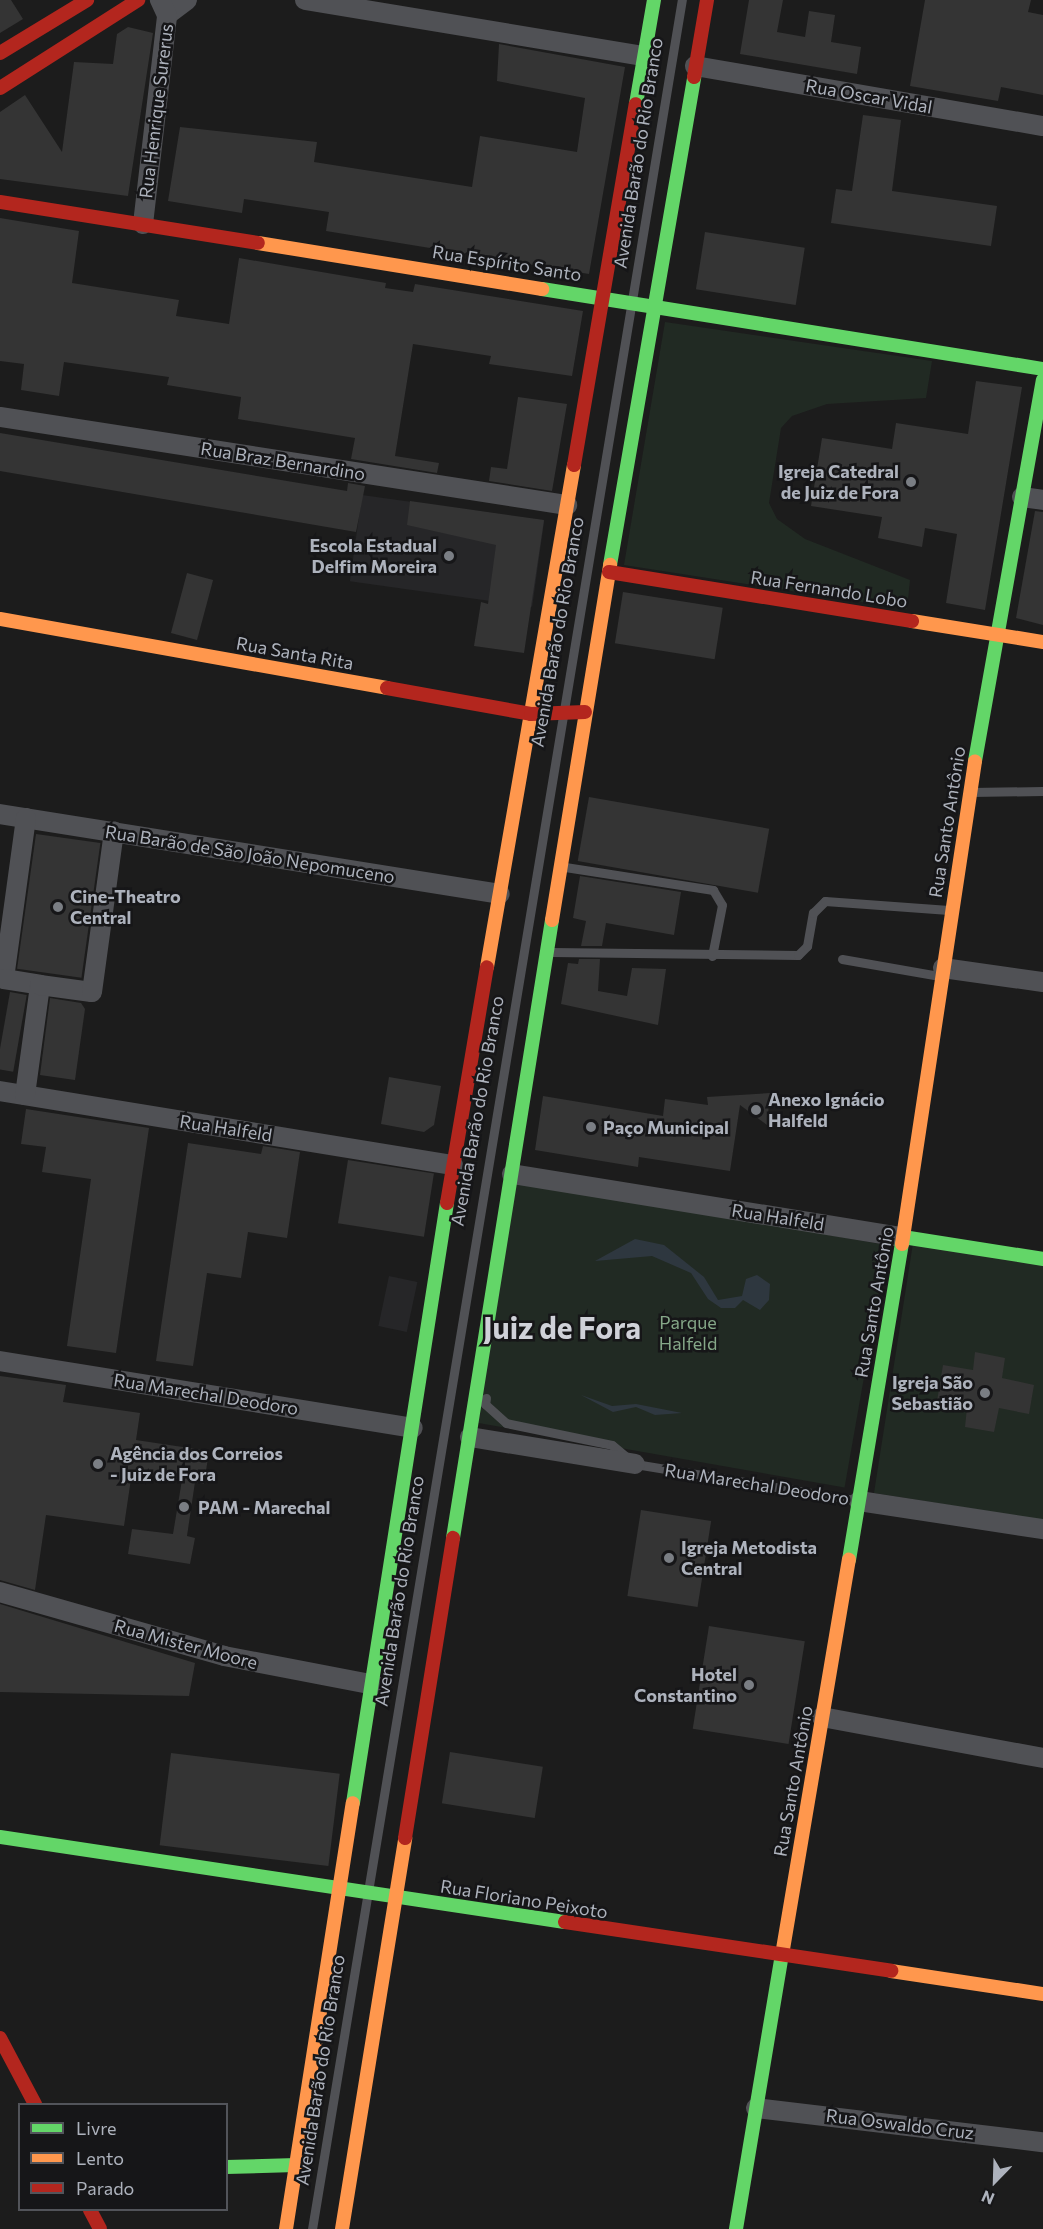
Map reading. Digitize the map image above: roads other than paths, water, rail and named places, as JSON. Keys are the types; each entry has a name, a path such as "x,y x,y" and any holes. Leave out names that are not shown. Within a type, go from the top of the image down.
{"street":[{"path":"0,53 87,0"},
{"path":"0,88 138,0"},
{"path":"164,8 187,0"},
{"path":"305,0 645,56"},
{"name":"Avenida Barão do Rio Branco","path":"286,2229 342,1889 453,1165 654,0"},
{"path":"342,2229 398,1898 585,712 707,0"},
{"name":"Rua Henrique Surerus","path":"143,224 164,8"},
{"name":"Rua Oscar Vidal","path":"695,66 1043,126"},
{"name":"Rua Espírito Santo","path":"0,202 1043,369"},
{"name":"Rua Santo Antônio","path":"736,2229 903,1237 969,792 1043,380"},
{"name":"Rua Braz Bernardino","path":"0,417 567,505"},
{"path":"1022,497 1043,500"},
{"name":"Rua Fernando Lobo","path":"609,572 1043,642"},
{"name":"Rua Santa Rita","path":"0,619 531,714 561,716 585,712"},
{"name":"Rua Barão de São João Nepomuceno","path":"0,814 500,894"},
{"path":"26,818 4,979 40,985 92,992 114,832"},
{"path":"942,972 1043,982"},
{"path":"25,1095 40,985"},
{"name":"Rua Halfeld","path":"0,1091 453,1165"},
{"name":"Rua Halfeld","path":"512,1174 1043,1259"},
{"name":"Rua Marechal Deodoro","path":"0,1360 413,1428"},
{"name":"Rua Marechal Deodoro","path":"470,1437 635,1464"},
{"name":"Rua Marechal Deodoro","path":"859,1501 1043,1530"},
{"name":"Rua Mister Moore","path":"0,1592 224,1656 374,1685"},
{"path":"822,1718 1043,1758"},
{"name":"Rua Floriano Peixoto","path":"0,1837 1043,1994"},
{"path":"0,2038 34,2103"},
{"name":"Rua Oswaldo Cruz","path":"756,2108 1043,2142"},
{"path":"228,2167 296,2165"},
{"path":"91,2211 100,2229"}],"lane":[{"name":"Avenida Barão do Rio Branco","path":"312,2229 561,716 682,0"},
{"path":"969,792 1043,791"},
{"path":"561,866 713,891 722,905 712,956"},
{"path":"547,951 712,956 798,955 807,946 813,913 834,898 951,910"},
{"path":"842,959 942,972"},
{"path":"482,1368 490,1374 485,1404 506,1423 612,1445 635,1464"},
{"name":"Rua Marechal Deodoro","path":"635,1464 859,1501"},
{"path":"296,2165 321,2172"}],"place":[{"name":"Igreja Catedral de Juiz de Fora","path":"911,482"},
{"name":"Escola Estadual Delfim Moreira","path":"449,556"},
{"name":"Cine-Theatro Central","path":"58,907"},
{"name":"Anexo Ignácio Halfeld","path":"756,1110"},
{"name":"Paço Municipal","path":"591,1127"},
{"name":"Igreja São Sebastião","path":"985,1393"},
{"name":"Agência dos Correios - Juiz de Fora","path":"98,1464"},
{"name":"PAM - Marechal","path":"184,1507"},
{"name":"Igreja Metodista Central","path":"669,1558"},
{"name":"Hotel Constantino","path":"749,1685"}],"district":[{"name":"Juiz de Fora","path":"562,1327"}],"park label":[{"name":"Parque Halfeld","path":"688,1333"}]}
